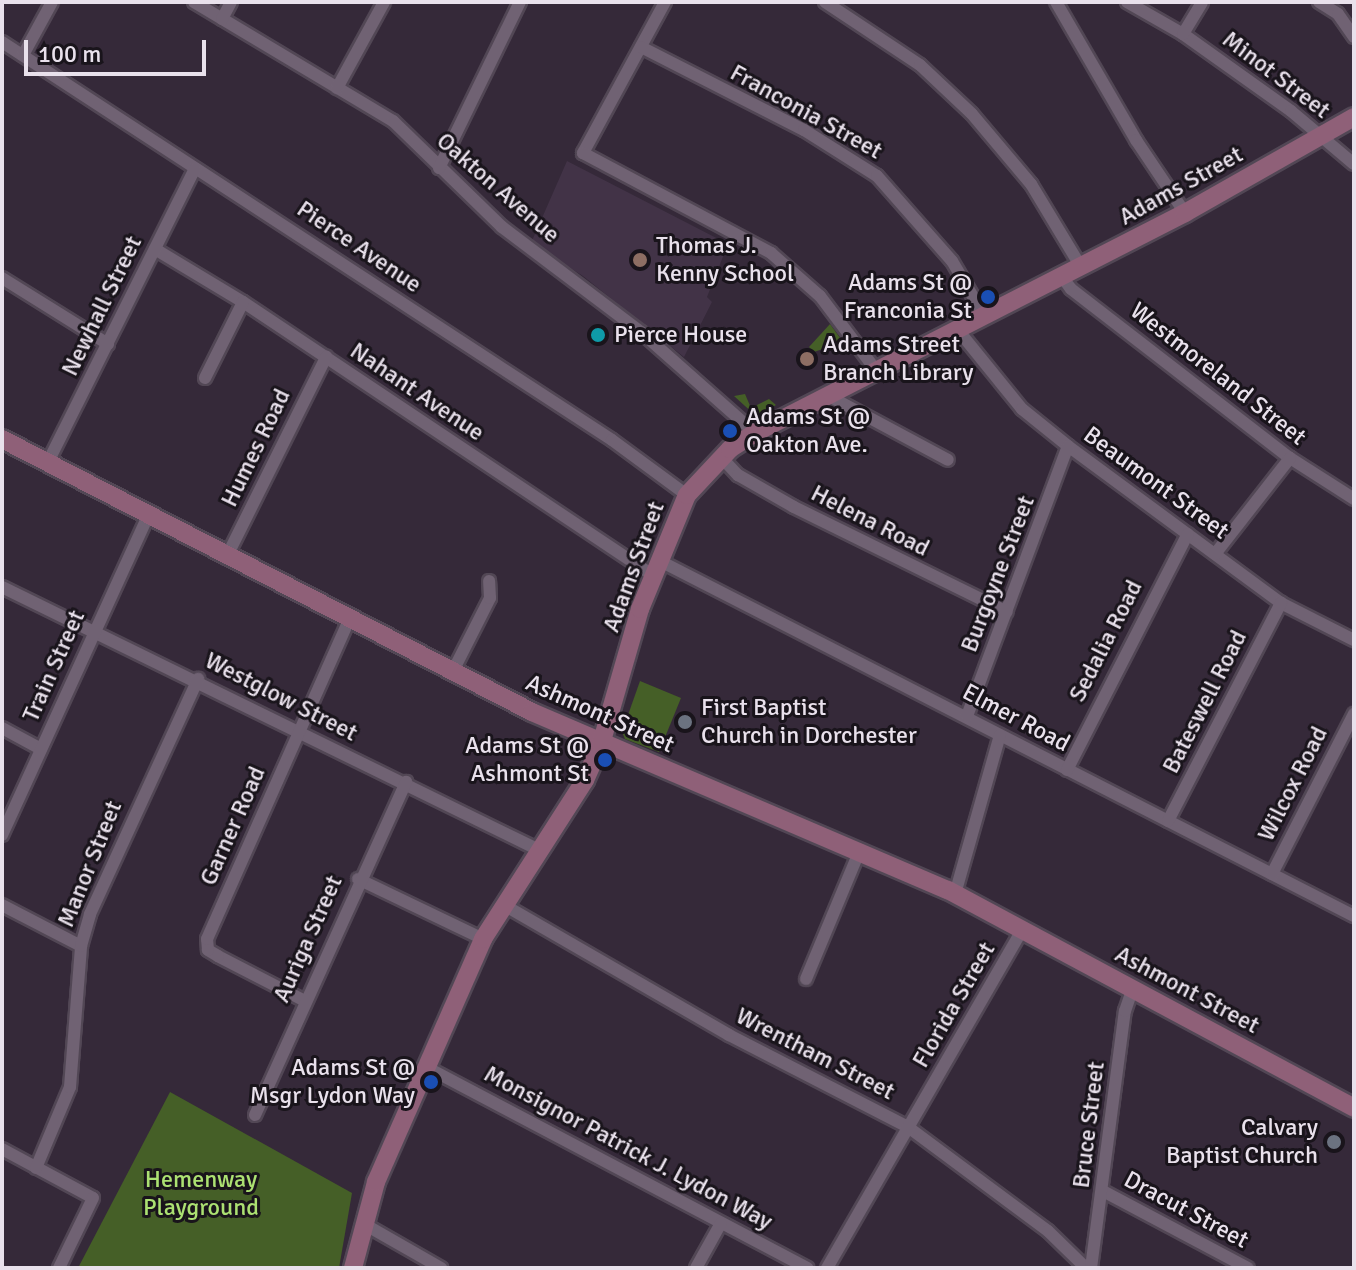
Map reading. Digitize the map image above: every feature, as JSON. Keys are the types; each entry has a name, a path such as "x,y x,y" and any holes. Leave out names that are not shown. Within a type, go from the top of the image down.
{"main road":[{"name":"Adams Street","path":"353,1268 376,1182 483,939 601,744 655,568 687,495 721,457 755,433 1185,213 1354,117"},
{"name":"Ashmont Street","path":"2,439 226,558 601,744 860,850 955,894 1354,1108"}],"street":[{"path":"23,55 52,2"},
{"name":"Oakton Avenue","path":"194,2 393,121 502,227 704,384 755,433"},
{"path":"222,19 231,2"},
{"path":"337,88 384,2"},
{"path":"439,168 520,2"},
{"path":"665,2 583,153 771,253 820,296 875,369"},
{"path":"825,2 920,65 972,114 1031,184 1081,267"},
{"path":"1056,2 1136,140 1185,213"},
{"name":"Minot Street","path":"1127,2 1183,34 1354,164"},
{"path":"1183,34 1202,2"},
{"path":"1319,2 1338,14 1354,37"},
{"name":"Pierce Avenue","path":"2,42 612,440 687,495"},
{"name":"Franconia Street","path":"641,47 804,130 877,176 952,261 985,317"},
{"name":"Newhall Street","path":"48,462 195,169"},
{"name":"Nahant Avenue","path":"155,249 243,302 655,568"},
{"name":"Westmoreland Street","path":"1062,277 1071,289 1290,458 1354,499"},
{"path":"2,278 108,344"},
{"path":"205,378 243,302"},
{"name":"Beaumont Street","path":"958,330 1022,409 1068,446 1281,603 1354,640"},
{"name":"Humes Road","path":"226,558 326,357"},
{"path":"827,395 948,460"},
{"name":"Burgoyne Street","path":"967,716 1068,446"},
{"name":"Helena Road","path":"721,457 738,475 794,507 1007,612"},
{"path":"1215,554 1290,458"},
{"name":"Train Street","path":"2,835 148,516"},
{"name":"Sedalia Road","path":"1067,770 1188,534"},
{"name":"Elmer Road","path":"655,568 967,716 1354,916"},
{"path":"453,671 490,598 489,581"},
{"name":"Westglow Street","path":"2,587 92,634 198,679 539,850"},
{"name":"Bateswell Road","path":"1168,821 1281,603"},
{"name":"Garner Road","path":"305,1001 208,950 207,939 349,620"},
{"name":"Manor Street","path":"36,1168 70,1087 81,946 99,891 198,679"},
{"name":"Wilcox Road","path":"1272,874 1354,714"},
{"path":"2,728 41,749"},
{"path":"955,894 1000,735"},
{"name":"Auriga Street","path":"255,1115 358,879 406,782"},
{"path":"806,979 860,850"},
{"path":"358,879 483,939"},
{"path":"2,905 81,946"},
{"name":"Wrentham Street","path":"504,905 693,1016 908,1127 1048,1231 1089,1268"},
{"name":"Florida Street","path":"827,1268 1023,929"},
{"name":"Bruce Street","path":"1089,1268 1103,1191 1125,1011 1133,988"},
{"name":"Monsignor Patrick J. Lydon Way","path":"428,1068 807,1268"},
{"path":"2,1149 93,1198 59,1268"},
{"name":"Dracut Street","path":"1103,1191 1248,1268"},
{"path":"696,1268 721,1223"},
{"path":"364,1224 441,1268"}],"shaded area":[{"name":"Thomas J. Kenny School","path":"567,161 728,244 707,297 712,302 684,357 583,276 531,243"}],"green space":[{"path":"830,324 843,342 814,352 809,347"},
{"path":"745,394 751,408 769,399 776,405 756,416 734,396"},
{"path":"640,681 681,698 659,752 625,739 622,732"},
{"name":"Hemenway Playground","path":"170,1092 352,1193 339,1268 78,1268"}],"place":[{"name":"Thomas J. Kenny School","path":"640,260"},
{"name":"Adams St @ Franconia St","path":"988,297"},
{"name":"Pierce House","path":"598,335"},
{"name":"Adams Street Branch Library","path":"807,359"},
{"name":"Adams St @ Oakton Ave.","path":"730,431"},
{"name":"First Baptist Church in Dorchester","path":"685,722"},
{"name":"Adams St @ Ashmont St","path":"605,760"},
{"name":"Adams St @ Msgr Lydon Way","path":"431,1082"},
{"name":"Calvary Baptist Church","path":"1334,1142"}]}
